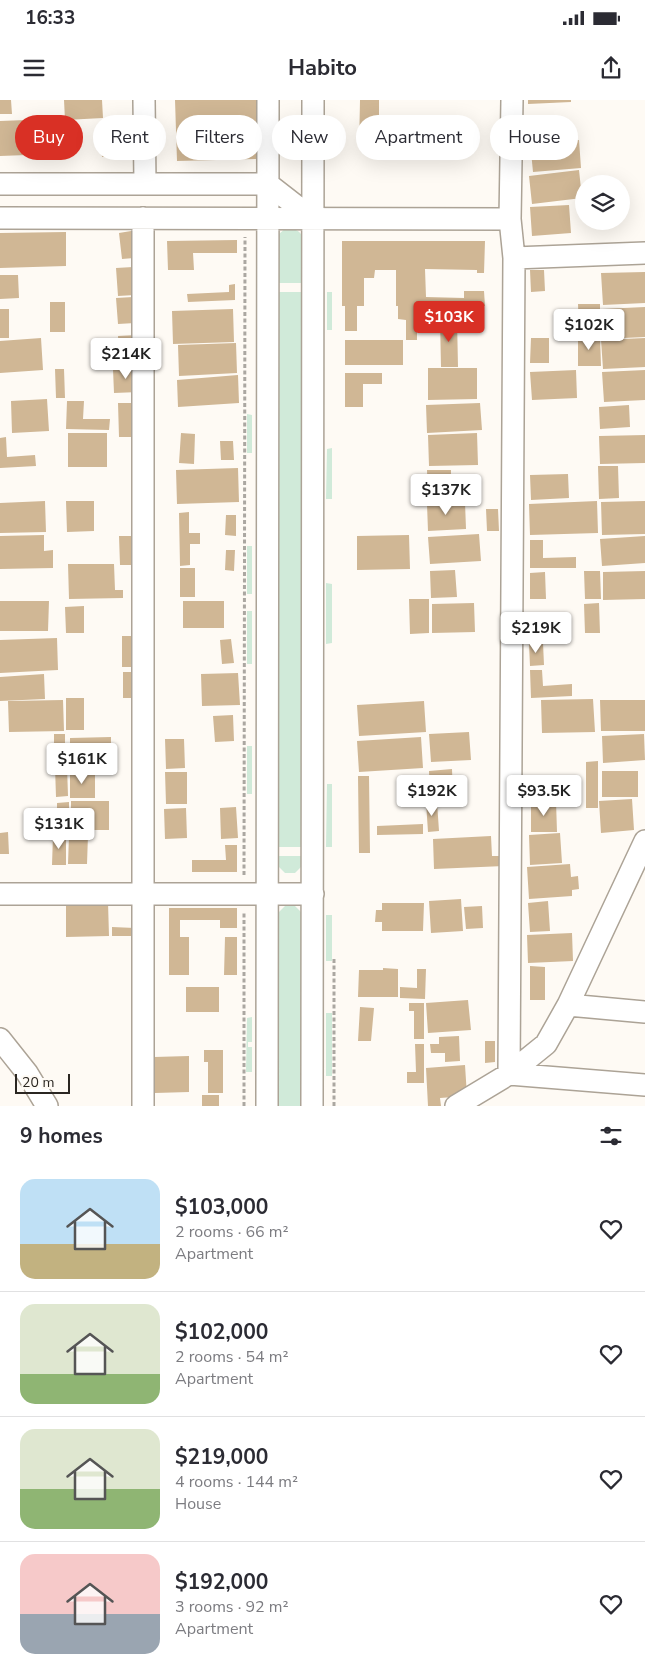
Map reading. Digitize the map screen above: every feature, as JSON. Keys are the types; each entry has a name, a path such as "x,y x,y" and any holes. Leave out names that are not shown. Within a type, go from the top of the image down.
{"street":[{"path":"144,100 144,183"},
{"path":"267,1106 268,100"},
{"path":"312,1106 313,100"},
{"path":"509,1074 514,258 510,219 512,100"},
{"path":"0,184 268,184 313,219"},
{"path":"0,218 510,219"},
{"path":"143,218 143,1106"},
{"path":"514,258 645,254"},
{"path":"456,1106 509,1074 546,1044 568,1005 645,841"},
{"path":"0,894 313,894"},
{"path":"568,1005 645,1012"},
{"path":"0,1039 27,1072 47,1106"},
{"path":"509,1074 645,1085"}],"path":[{"path":"244,1106 245,218"}],"green space":[{"path":"286,228 297,230 304,239 303,283 277,283 277,239 279,234"},
{"path":"277,292 304,292 303,847 277,847"},
{"path":"327,292 332,292 332,330 327,330"},
{"path":"247,414 252,415 252,453 247,453"},
{"path":"332,448 332,499 326,499 327,449"},
{"path":"247,546 252,546 252,594 247,594"},
{"path":"326,583 332,584 332,643 326,644"},
{"path":"247,611 252,611 252,664 247,664"},
{"path":"247,746 252,746 252,794 247,794"},
{"path":"327,784 332,784 332,847 326,847"},
{"path":"277,856 303,856 303,865 295,873 285,873 277,865"},
{"path":"285,906 295,906 303,914 303,1106 277,1106 277,914"},
{"path":"326,915 332,915 332,961 326,961"},
{"path":"326,1013 332,1013 332,1076 326,1076"},
{"path":"252,1017 252,1042 248,1042 248,1047 252,1047 252,1072 246,1072 247,1018"}],"building":[{"path":"0,100 11,100 12,114 0,114"},
{"path":"64,100 102,100 103,115 93,115 93,119 83,119 83,115 65,115"},
{"path":"175,100 256,100 256,115 176,115 176,130"},
{"path":"360,100 379,100 379,115 360,115"},
{"path":"528,100 571,100 571,102 528,104"},
{"path":"15,120 15,155 0,156 0,121"},
{"path":"579,140 581,168 533,172 532,160 578,160"},
{"path":"177,160 217,160 177,161"},
{"path":"579,170 580,175 575,175 575,199 532,204 529,176"},
{"path":"569,205 571,233 532,236 530,207"},
{"path":"131,231 134,258 122,259 119,233"},
{"path":"66,232 66,266 0,268 0,233"},
{"path":"237,240 237,253 193,253 194,270 168,270 167,241"},
{"path":"342,241 485,241 484,273 477,273 477,270 425,269 426,297 464,298 464,291 484,291 485,306 417,306 417,340 406,340 406,320 398,319 398,306 396,306 396,270 375,270 374,278 364,278 364,306 357,306 357,331 345,331 345,306 342,306"},
{"path":"133,267 135,295 118,296 116,268"},
{"path":"530,270 544,270 545,291 531,292"},
{"path":"645,272 645,303 603,305 601,273"},
{"path":"0,275 18,275 19,298 0,299"},
{"path":"235,284 235,300 188,302 187,294 229,292 229,285"},
{"path":"133,297 135,323 118,324 116,298"},
{"path":"50,302 65,302 65,332 50,332"},
{"path":"578,304 600,304 600,331 579,331"},
{"path":"645,307 645,337 603,339 602,309"},
{"path":"0,309 9,309 9,338 0,338"},
{"path":"233,309 234,342 173,344 172,311"},
{"path":"440,319 457,319 458,367 441,367"},
{"path":"137,335 139,363 120,364 118,336"},
{"path":"578,335 600,335 601,366 578,366"},
{"path":"41,338 43,370 0,373 0,341"},
{"path":"531,338 549,338 549,363 530,363"},
{"path":"645,338 645,367 603,369 601,340"},
{"path":"345,340 403,340 403,365 345,365"},
{"path":"236,343 237,373 179,376 178,345"},
{"path":"138,367 139,392 114,393 113,369"},
{"path":"428,368 477,368 477,399 428,400"},
{"path":"55,369 64,369 65,398 56,398"},
{"path":"576,370 577,398 532,400 530,372"},
{"path":"645,370 645,400 604,402 602,372"},
{"path":"345,373 382,373 382,384 363,384 363,407 345,407"},
{"path":"238,375 239,403 178,407 177,380"},
{"path":"47,399 49,431 12,433 11,401"},
{"path":"67,401 84,401 83,419 110,419 109,430 66,429"},
{"path":"118,403 136,403 136,437 119,437"},
{"path":"480,403 482,430 427,433 426,405"},
{"path":"629,405 630,427 600,429 599,407"},
{"path":"68,433 107,433 107,467 68,467"},
{"path":"181,433 195,434 194,464 179,463"},
{"path":"477,433 478,465 429,466 428,435"},
{"path":"645,435 645,463 600,464 599,436"},
{"path":"6,437 7,457 35,455 36,466 0,468 0,438"},
{"path":"220,441 233,441 234,460 221,460"},
{"path":"598,466 618,466 619,498 599,499"},
{"path":"238,468 239,502 177,504 176,470"},
{"path":"427,470 451,470 451,498 428,499"},
{"path":"568,474 569,498 531,500 530,475"},
{"path":"45,501 46,532 0,533 0,503"},
{"path":"66,501 94,501 94,531 67,532"},
{"path":"597,501 598,533 530,535 529,504"},
{"path":"645,501 645,534 602,535 601,502"},
{"path":"465,502 466,529 428,531 427,504"},
{"path":"486,509 498,509 499,531 487,531"},
{"path":"189,512 189,533 200,533 200,544 190,544 190,565 180,566 179,513"},
{"path":"226,515 236,515 236,536 225,535"},
{"path":"479,534 481,561 430,564 428,537"},
{"path":"44,535 44,551 53,550 53,568 0,569 0,536"},
{"path":"409,535 410,569 357,570 357,536"},
{"path":"119,536 140,536 141,565 120,565"},
{"path":"645,536 645,563 602,566 600,539"},
{"path":"530,540 543,540 543,558 576,557 576,568 530,568"},
{"path":"226,550 235,550 234,571 225,570"},
{"path":"68,564 114,564 115,590 123,590 123,598 69,599"},
{"path":"180,568 195,568 195,597 180,597"},
{"path":"455,570 457,597 431,598 430,571"},
{"path":"584,571 600,571 601,599 585,599"},
{"path":"645,571 645,599 603,600 603,572"},
{"path":"545,572 546,599 530,599 530,573"},
{"path":"409,599 429,599 429,633 410,634"},
{"path":"0,601 49,601 48,631 0,631"},
{"path":"183,601 224,601 224,628 183,628"},
{"path":"474,603 475,632 432,633 432,604"},
{"path":"599,603 600,633 585,633 584,604"},
{"path":"84,606 84,633 66,633 65,607"},
{"path":"528,612 544,612 543,634 527,634"},
{"path":"122,636 137,636 137,667 122,667"},
{"path":"57,638 58,670 0,673 0,640"},
{"path":"231,639 234,663 222,664 220,640"},
{"path":"543,643 544,665 530,666 529,644"},
{"path":"530,670 542,670 543,686 572,684 572,696 531,698"},
{"path":"123,672 138,672 138,698 123,698"},
{"path":"238,673 240,705 202,706 201,674"},
{"path":"44,674 45,699 0,701 0,677"},
{"path":"66,698 84,698 84,730 66,730"},
{"path":"593,699 595,732 542,733 541,700"},
{"path":"63,700 64,731 9,732 8,701"},
{"path":"600,700 645,700 645,731 601,731"},
{"path":"424,701 426,732 359,736 357,705"},
{"path":"233,715 234,741 215,742 213,716"},
{"path":"469,732 471,760 431,762 429,734"},
{"path":"54,734 65,734 65,761 54,761"},
{"path":"644,734 645,760 603,763 602,736"},
{"path":"111,737 111,770 70,771 70,738"},
{"path":"421,737 423,768 359,772 357,741"},
{"path":"165,739 184,739 185,768 166,769"},
{"path":"598,761 598,808 586,808 586,762"},
{"path":"67,766 68,796 56,797 55,767"},
{"path":"452,769 453,796 430,797 429,771"},
{"path":"602,771 638,771 638,797 602,797"},
{"path":"70,772 95,773 95,798 70,798"},
{"path":"165,772 187,772 187,804 166,804"},
{"path":"358,776 369,776 370,853 359,853"},
{"path":"632,799 634,830 601,833 599,801"},
{"path":"71,801 109,801 109,830 71,830"},
{"path":"556,801 557,832 531,832 531,802"},
{"path":"69,802 69,829 57,829 57,803"},
{"path":"426,802 437,802 439,831 428,832"},
{"path":"236,807 238,838 221,839 220,808"},
{"path":"186,808 187,838 165,839 164,809"},
{"path":"423,824 423,834 377,835 377,826"},
{"path":"8,832 9,854 0,854 0,833"},
{"path":"560,833 562,863 530,865 529,835"},
{"path":"53,835 66,835 66,865 52,865"},
{"path":"69,835 88,835 87,864 68,864"},
{"path":"491,836 492,856 503,856 504,866 434,869 433,839"},
{"path":"225,845 237,845 237,872 192,872 192,860 226,860"},
{"path":"570,864 571,877 578,876 579,889 572,890 572,896 529,899 527,867"},
{"path":"461,899 463,931 431,933 429,901"},
{"path":"548,901 550,931 530,932 528,903"},
{"path":"108,902 109,936 66,937 66,903"},
{"path":"382,903 424,903 423,931 382,931 382,922 375,922 376,910 382,910"},
{"path":"482,906 483,928 466,929 464,907"},
{"path":"169,908 237,908 237,928 220,928 220,920 180,920 180,937 189,937 189,975 169,975"},
{"path":"112,927 135,928 135,936 112,936"},
{"path":"572,933 573,961 528,963 527,935"},
{"path":"225,937 237,937 237,975 224,975"},
{"path":"530,966 545,967 545,1000 530,1000"},
{"path":"383,968 398,969 398,997 358,997 359,970 383,970"},
{"path":"417,969 426,969 425,999 400,998 400,987 417,988"},
{"path":"186,987 219,987 219,1012 186,1012"},
{"path":"468,1000 471,1030 428,1033 426,1003"},
{"path":"409,1003 424,1003 424,1039 414,1039 414,1011 409,1011"},
{"path":"360,1007 374,1008 371,1041 358,1041"},
{"path":"459,1036 460,1061 445,1062 445,1053 431,1053 430,1044 439,1044 439,1037"},
{"path":"485,1041 495,1041 495,1062 485,1063"},
{"path":"415,1044 424,1044 424,1083 407,1083 407,1072 416,1072"},
{"path":"204,1050 223,1050 223,1093 208,1093 208,1062 204,1062"},
{"path":"189,1056 189,1092 155,1093 154,1057"},
{"path":"465,1065 467,1096 440,1098 441,1106 428,1106 426,1068"},
{"path":"202,1095 219,1095 219,1106 202,1106"}]}
